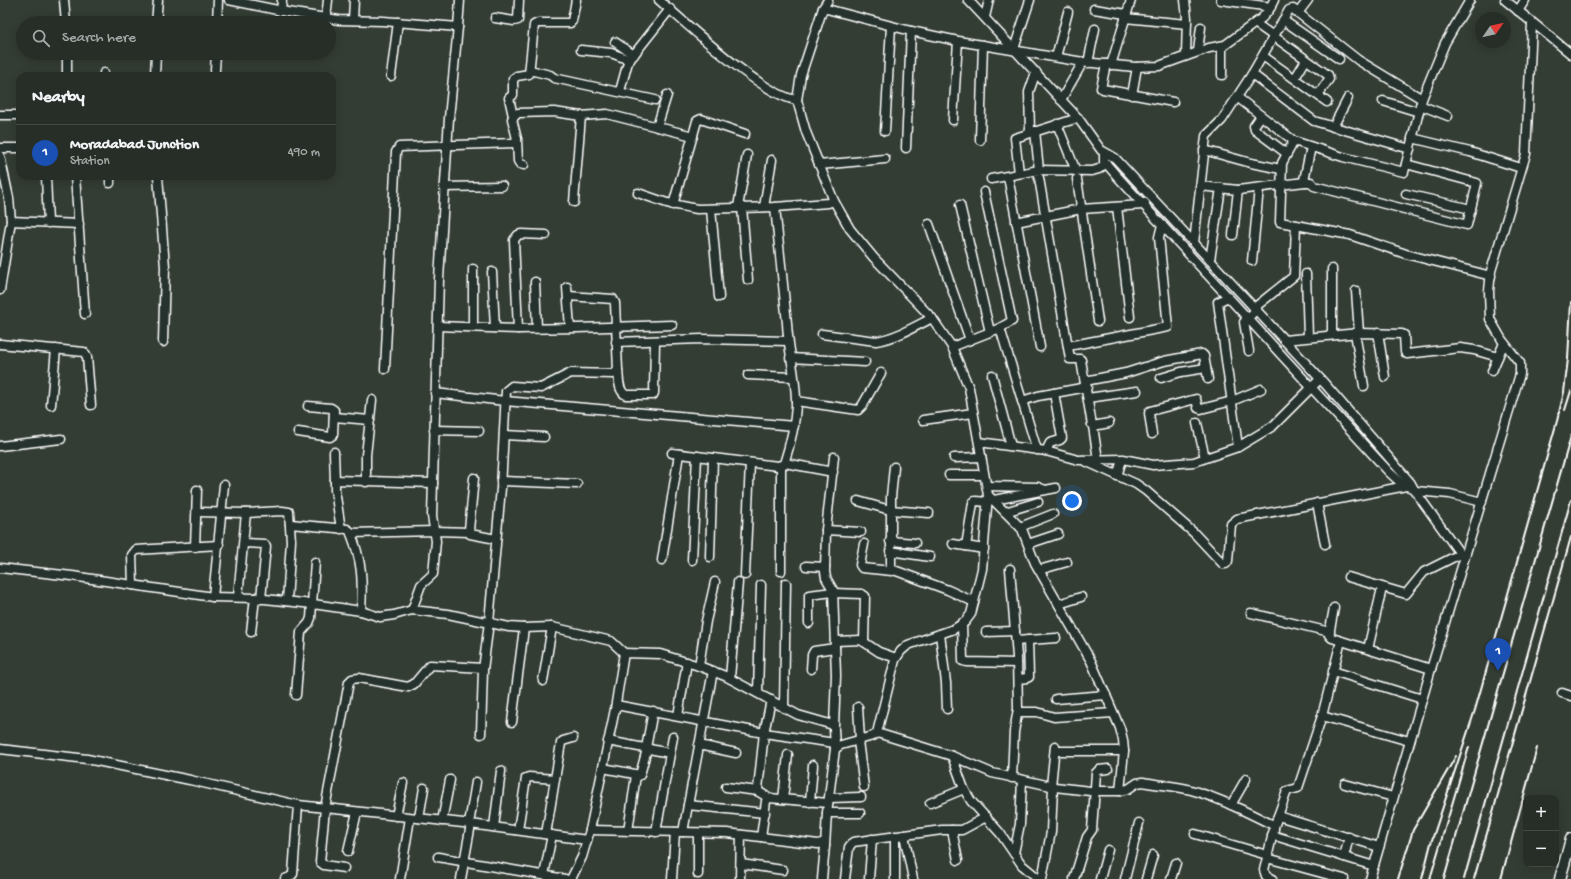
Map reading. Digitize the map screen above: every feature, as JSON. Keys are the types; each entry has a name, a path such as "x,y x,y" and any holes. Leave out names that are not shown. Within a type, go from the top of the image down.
{"main road":[{"path":"1560,879 1571,839"}],"street":[{"path":"64,0 65,16"},
{"path":"157,16 158,0"},
{"path":"217,16 218,0"},
{"path":"229,0 250,2 281,11 313,16"},
{"path":"281,11 282,0"},
{"path":"326,16 328,0"},
{"path":"352,20 354,0"},
{"path":"412,610 421,585 433,574 436,541 432,516 435,392 444,187 460,0"},
{"path":"495,18 514,21 518,20 519,0"},
{"path":"524,165 518,161 517,140 512,119 513,116 510,98 513,95 513,79 517,76 528,74 530,70 534,25 538,23 570,23 572,21 576,0"},
{"path":"659,0 736,65 780,94 797,100"},
{"path":"616,704 838,747 873,736 877,733 896,658 901,651 908,645 954,629 970,614 974,602 982,569 990,499 986,486 969,388 952,347 932,318 882,267 850,228 834,202 806,132 797,100 801,75 828,0"},
{"path":"968,0 1078,118 1097,146 1104,153 1110,154 1115,158 1320,379 1410,482 1411,488"},
{"path":"985,17 989,0"},
{"path":"1014,50 1030,0"},
{"path":"1131,0 1102,89 1173,102"},
{"path":"1185,0 1187,24 1186,56"},
{"path":"1222,0 1273,4"},
{"path":"1298,13 1308,0"},
{"path":"1237,97 1294,140 1343,157 1403,172 1420,105 1445,43 1470,0"},
{"path":"1505,0 1571,54"},
{"path":"1518,11 1525,0"},
{"path":"824,8 911,31 1086,63 1159,66 1198,51 1211,47 1222,46 1265,15 1273,4"},
{"path":"1094,8 1126,16 1187,24"},
{"path":"620,91 626,68 632,57 670,9"},
{"path":"1194,243 1206,134 1219,124 1263,56 1270,35 1284,20 1290,10 1293,9 1358,60 1420,105 1448,116"},
{"path":"1056,57 1068,12"},
{"path":"336,19 458,26"},
{"path":"1284,20 1339,59"},
{"path":"391,76 398,22"},
{"path":"1255,23 1329,77 1318,95"},
{"path":"1370,879 1462,556 1482,502 1520,374 1520,363 1504,343 1490,319 1489,290 1491,276 1526,154 1532,23"},
{"path":"885,131 891,26"},
{"path":"1198,51 1201,27"},
{"path":"1061,100 1086,63 1095,30"},
{"path":"906,148 911,31"},
{"path":"953,120 958,40"},
{"path":"615,42 632,57"},
{"path":"980,140 983,45"},
{"path":"1222,46 1222,75"},
{"path":"581,50 632,57"},
{"path":"1263,56 1327,102"},
{"path":"67,60 67,72"},
{"path":"156,60 156,72"},
{"path":"215,70 216,60"},
{"path":"1295,78 1306,60"},
{"path":"1132,95 1137,66"},
{"path":"530,70 550,75 554,78 620,91 655,100"},
{"path":"1036,72 1029,95 1032,132 1068,346 1071,360 1082,360 1098,460"},
{"path":"1252,74 1314,121 1410,149"},
{"path":"657,127 667,95"},
{"path":"1333,127 1348,98"},
{"path":"1382,101 1420,105"},
{"path":"513,116 518,113 548,112 581,116 608,114 693,136"},
{"path":"0,115 16,115"},
{"path":"574,202 581,116"},
{"path":"1261,116 1254,126 1255,130 1286,153"},
{"path":"1018,173 1015,138 1078,118"},
{"path":"672,205 697,121 701,120 745,134"},
{"path":"1058,124 1076,175 1098,321"},
{"path":"1412,138 1470,152 1521,168"},
{"path":"385,369 396,152 401,146 514,143 517,140"},
{"path":"1294,140 1283,160 1280,185 1280,222 1350,235 1406,254 1491,276"},
{"path":"1305,182 1304,180 1311,147"},
{"path":"0,148 16,148"},
{"path":"1204,150 1251,163 1282,169"},
{"path":"1104,153 1103,159 1143,205 1394,478 1411,488 1462,556"},
{"path":"747,155 740,207 748,280"},
{"path":"0,156 9,198 11,221 3,252 0,290"},
{"path":"818,165 885,159"},
{"path":"764,207 772,160"},
{"path":"991,179 1018,173 1076,175 1096,170 1107,164"},
{"path":"1200,186 1238,190 1296,182 1312,183 1314,186 1466,226 1477,184 1475,181 1406,164"},
{"path":"46,180 48,223"},
{"path":"75,180 85,314"},
{"path":"158,180 165,267 162,342"},
{"path":"1009,182 1040,347"},
{"path":"444,187 502,186"},
{"path":"1210,260 1221,188"},
{"path":"1252,261 1259,188"},
{"path":"1233,235 1238,190"},
{"path":"952,347 1000,328 1011,323 1012,320 984,192"},
{"path":"638,193 672,205 696,209 775,207 834,202"},
{"path":"1406,194 1471,209"},
{"path":"1016,222 1081,209 1143,205 1152,198"},
{"path":"960,205 990,332"},
{"path":"1117,206 1130,317"},
{"path":"775,207 788,323 788,341 796,401 794,426 783,464 781,571"},
{"path":"710,209 719,297"},
{"path":"11,221 79,224"},
{"path":"929,224 970,340"},
{"path":"1068,346 1168,327 1159,237 1162,225"},
{"path":"1249,351 1244,323 1255,309 1294,276 1296,225"},
{"path":"518,329 514,240 522,234 546,235"},
{"path":"1332,268 1332,335"},
{"path":"473,269 473,327"},
{"path":"492,272 495,328"},
{"path":"1306,274 1308,337"},
{"path":"535,282 536,328"},
{"path":"567,286 570,328"},
{"path":"1356,291 1357,333 1364,386"},
{"path":"568,296 613,299 615,303 615,327 620,390 623,394 653,395 655,341"},
{"path":"1228,297 1218,302 1238,447"},
{"path":"822,334 876,341 887,339 932,318"},
{"path":"438,326 518,329 672,325"},
{"path":"1000,328 1022,401 1041,450"},
{"path":"1284,340 1378,332 1404,335 1405,352 1407,354 1460,348 1474,350 1498,357"},
{"path":"1378,332 1385,377"},
{"path":"616,342 736,339 788,341"},
{"path":"1492,371 1504,343"},
{"path":"0,344 81,351 86,354 90,404"},
{"path":"51,405 56,349"},
{"path":"1022,401 1054,394 1135,371 1164,361 1202,354 1204,356 1208,379"},
{"path":"790,358 865,362"},
{"path":"1161,378 1181,372 1206,368"},
{"path":"481,734 483,668 489,622 501,481 506,391 512,386 541,388 568,374 613,374 618,370"},
{"path":"796,401 858,410 862,406 881,373"},
{"path":"748,375 793,377"},
{"path":"992,375 1011,446"},
{"path":"1083,460 1122,460 1153,465 1194,462 1238,447 1273,426 1320,379"},
{"path":"1152,434 1150,411 1196,399 1198,408 1201,409 1232,401 1261,389"},
{"path":"1088,398 1137,391"},
{"path":"435,392 505,401 794,426"},
{"path":"1041,450 1050,443 1062,438 1054,394"},
{"path":"366,482 366,455 372,400"},
{"path":"298,432 332,437 334,417 333,409 308,406"},
{"path":"924,420 973,413"},
{"path":"334,417 370,420"},
{"path":"1093,426 1109,423"},
{"path":"1197,423 1205,458"},
{"path":"434,430 479,431"},
{"path":"504,435 544,437"},
{"path":"0,446 61,439"},
{"path":"979,442 1041,450 1083,460 1136,484 1153,496 1194,533 1223,564 1226,564 1228,561 1231,524 1242,517 1411,488 1450,494 1482,502"},
{"path":"334,452 335,482 341,529"},
{"path":"662,560 676,454 750,463 783,464 833,472"},
{"path":"692,560 697,456"},
{"path":"822,879 827,813 835,746 834,726 836,672 833,592 832,586 825,576 826,530 834,457"},
{"path":"954,458 981,457"},
{"path":"710,557 714,458"},
{"path":"1118,476 1122,460"},
{"path":"745,575 750,463"},
{"path":"892,571 890,567 890,510 894,466"},
{"path":"949,475 984,475"},
{"path":"470,532 474,478"},
{"path":"335,482 337,480 433,483"},
{"path":"501,481 577,484"},
{"path":"213,597 224,485"},
{"path":"986,486 1038,487 1046,490"},
{"path":"966,546 973,503 975,501 1056,488"},
{"path":"195,547 197,490"},
{"path":"990,499 1006,512 1020,527 1039,570 1088,656 1106,695 1120,728 1124,751 1120,791"},
{"path":"858,501 890,510 929,513"},
{"path":"1006,512 1038,502"},
{"path":"1317,504 1325,544"},
{"path":"197,512 289,512 291,541 287,601"},
{"path":"238,597 246,513"},
{"path":"1020,527 1053,514"},
{"path":"290,524 349,530 362,574 361,611"},
{"path":"826,530 860,532"},
{"path":"351,533 435,531 470,532 472,535 496,539"},
{"path":"1028,544 1058,534"},
{"path":"890,541 915,543"},
{"path":"244,543 264,544 266,546 258,599 251,632"},
{"path":"864,544 860,565 862,568 892,571 974,602"},
{"path":"953,544 984,550"},
{"path":"133,585 132,556 136,550 219,545"},
{"path":"890,551 930,557"},
{"path":"1348,577 1406,594 1424,572 1462,556"},
{"path":"296,695 301,632 310,621 313,604 315,562"},
{"path":"1039,570 1067,562"},
{"path":"806,566 825,567"},
{"path":"0,568 213,597 238,597 313,604 361,611 380,617 394,616 412,610 448,614 509,627 552,627 611,641 624,653 660,654 699,666 730,678 791,712 834,726"},
{"path":"1010,569 1018,663 1018,712 1014,732 1012,778"},
{"path":"699,666 706,621 715,582"},
{"path":"730,678 738,582"},
{"path":"786,583 791,712"},
{"path":"758,693 761,585"},
{"path":"1368,649 1382,588"},
{"path":"809,623 809,595 833,592 862,594 865,596 864,642"},
{"path":"1059,604 1081,597"},
{"path":"1334,608 1330,637 1431,669"},
{"path":"1251,613 1330,632"},
{"path":"962,623 963,661 1018,663"},
{"path":"543,681 552,627"},
{"path":"512,722 524,628"},
{"path":"986,632 1015,631"},
{"path":"940,634 946,683 947,709"},
{"path":"1016,641 1056,638"},
{"path":"812,669 812,655 814,651 858,640 864,642 876,651 896,658"},
{"path":"1018,679 1029,677 1028,640"},
{"path":"1272,879 1264,873 1273,831 1287,791 1296,790 1298,788 1322,716 1341,641"},
{"path":"571,879 582,857 590,830 616,704 624,653"},
{"path":"678,716 687,662"},
{"path":"344,868 324,866 321,864 325,808 349,682 352,679 359,678 408,687 414,684 430,666 483,668"},
{"path":"672,879 679,832 688,805 713,671"},
{"path":"1333,671 1422,699"},
{"path":"1562,693 1571,696"},
{"path":"1056,699 1106,695"},
{"path":"758,791 764,733 771,700"},
{"path":"858,707 859,740 864,787"},
{"path":"603,768 639,775 642,773 653,711"},
{"path":"1018,712 1037,712 1054,716 1113,712"},
{"path":"1322,716 1409,741"},
{"path":"877,733 952,756 992,773 1052,786 1094,791 1120,791 1128,789 1136,783 1142,782 1191,790 1253,815 1273,825 1273,831"},
{"path":"656,832 673,737"},
{"path":"544,875 555,779 561,744 563,741 573,738"},
{"path":"608,741 670,753"},
{"path":"699,746 736,753"},
{"path":"1042,879 1051,832 1055,748 1124,751"},
{"path":"0,750 87,759 190,780 298,805 470,824 587,840"},
{"path":"783,799 788,755"},
{"path":"952,756 964,788 971,801 1000,833 1030,876 1038,879"},
{"path":"810,802 813,765"},
{"path":"1074,879 1087,837 1092,830 1094,791 1097,771 1108,769"},
{"path":"494,827 501,771"},
{"path":"628,831 636,774"},
{"path":"518,830 526,778 555,779"},
{"path":"1231,805 1246,779"},
{"path":"442,821 450,780"},
{"path":"1014,853 1020,824 1022,780"},
{"path":"461,879 465,862 476,782"},
{"path":"396,816 403,783"},
{"path":"1346,784 1394,797"},
{"path":"726,787 758,791 769,798 810,802 861,797"},
{"path":"419,818 424,788"},
{"path":"930,803 964,788"},
{"path":"761,837 766,801 769,798"},
{"path":"285,879 293,874 298,805"},
{"path":"688,805 764,813"},
{"path":"348,851 357,812"},
{"path":"827,813 860,813"},
{"path":"1278,816 1379,847"},
{"path":"845,879 850,845 853,842 942,830 962,830 986,817"},
{"path":"400,879 410,818"},
{"path":"1125,879 1139,823"},
{"path":"590,830 741,835 818,844 822,843 825,846"},
{"path":"952,830 958,860"},
{"path":"1273,831 1344,857 1374,866"},
{"path":"698,833 698,874"},
{"path":"1195,834 1344,879"},
{"path":"740,879 741,835"},
{"path":"904,835 913,879"},
{"path":"895,836 896,879"},
{"path":"1344,857 1349,838"},
{"path":"869,879 872,840"},
{"path":"1100,879 1108,850"},
{"path":"1146,879 1153,854"},
{"path":"438,857 565,879"},
{"path":"1171,879 1176,863"},
{"path":"741,864 783,870"}],"railway":[{"path":"1422,879 1431,843 1475,710 1557,421 1564,392 1568,359 1571,302"},
{"path":"1565,410 1571,391"},
{"path":"1444,879 1571,436"},
{"path":"1464,879 1571,500"},
{"path":"1474,879 1571,537"},
{"path":"1430,879 1469,747"},
{"path":"1501,879 1537,748"},
{"path":"1398,879 1413,830 1456,756"}],"place":[{"name":"Moradabad Junction","path":"1498,671"}]}
